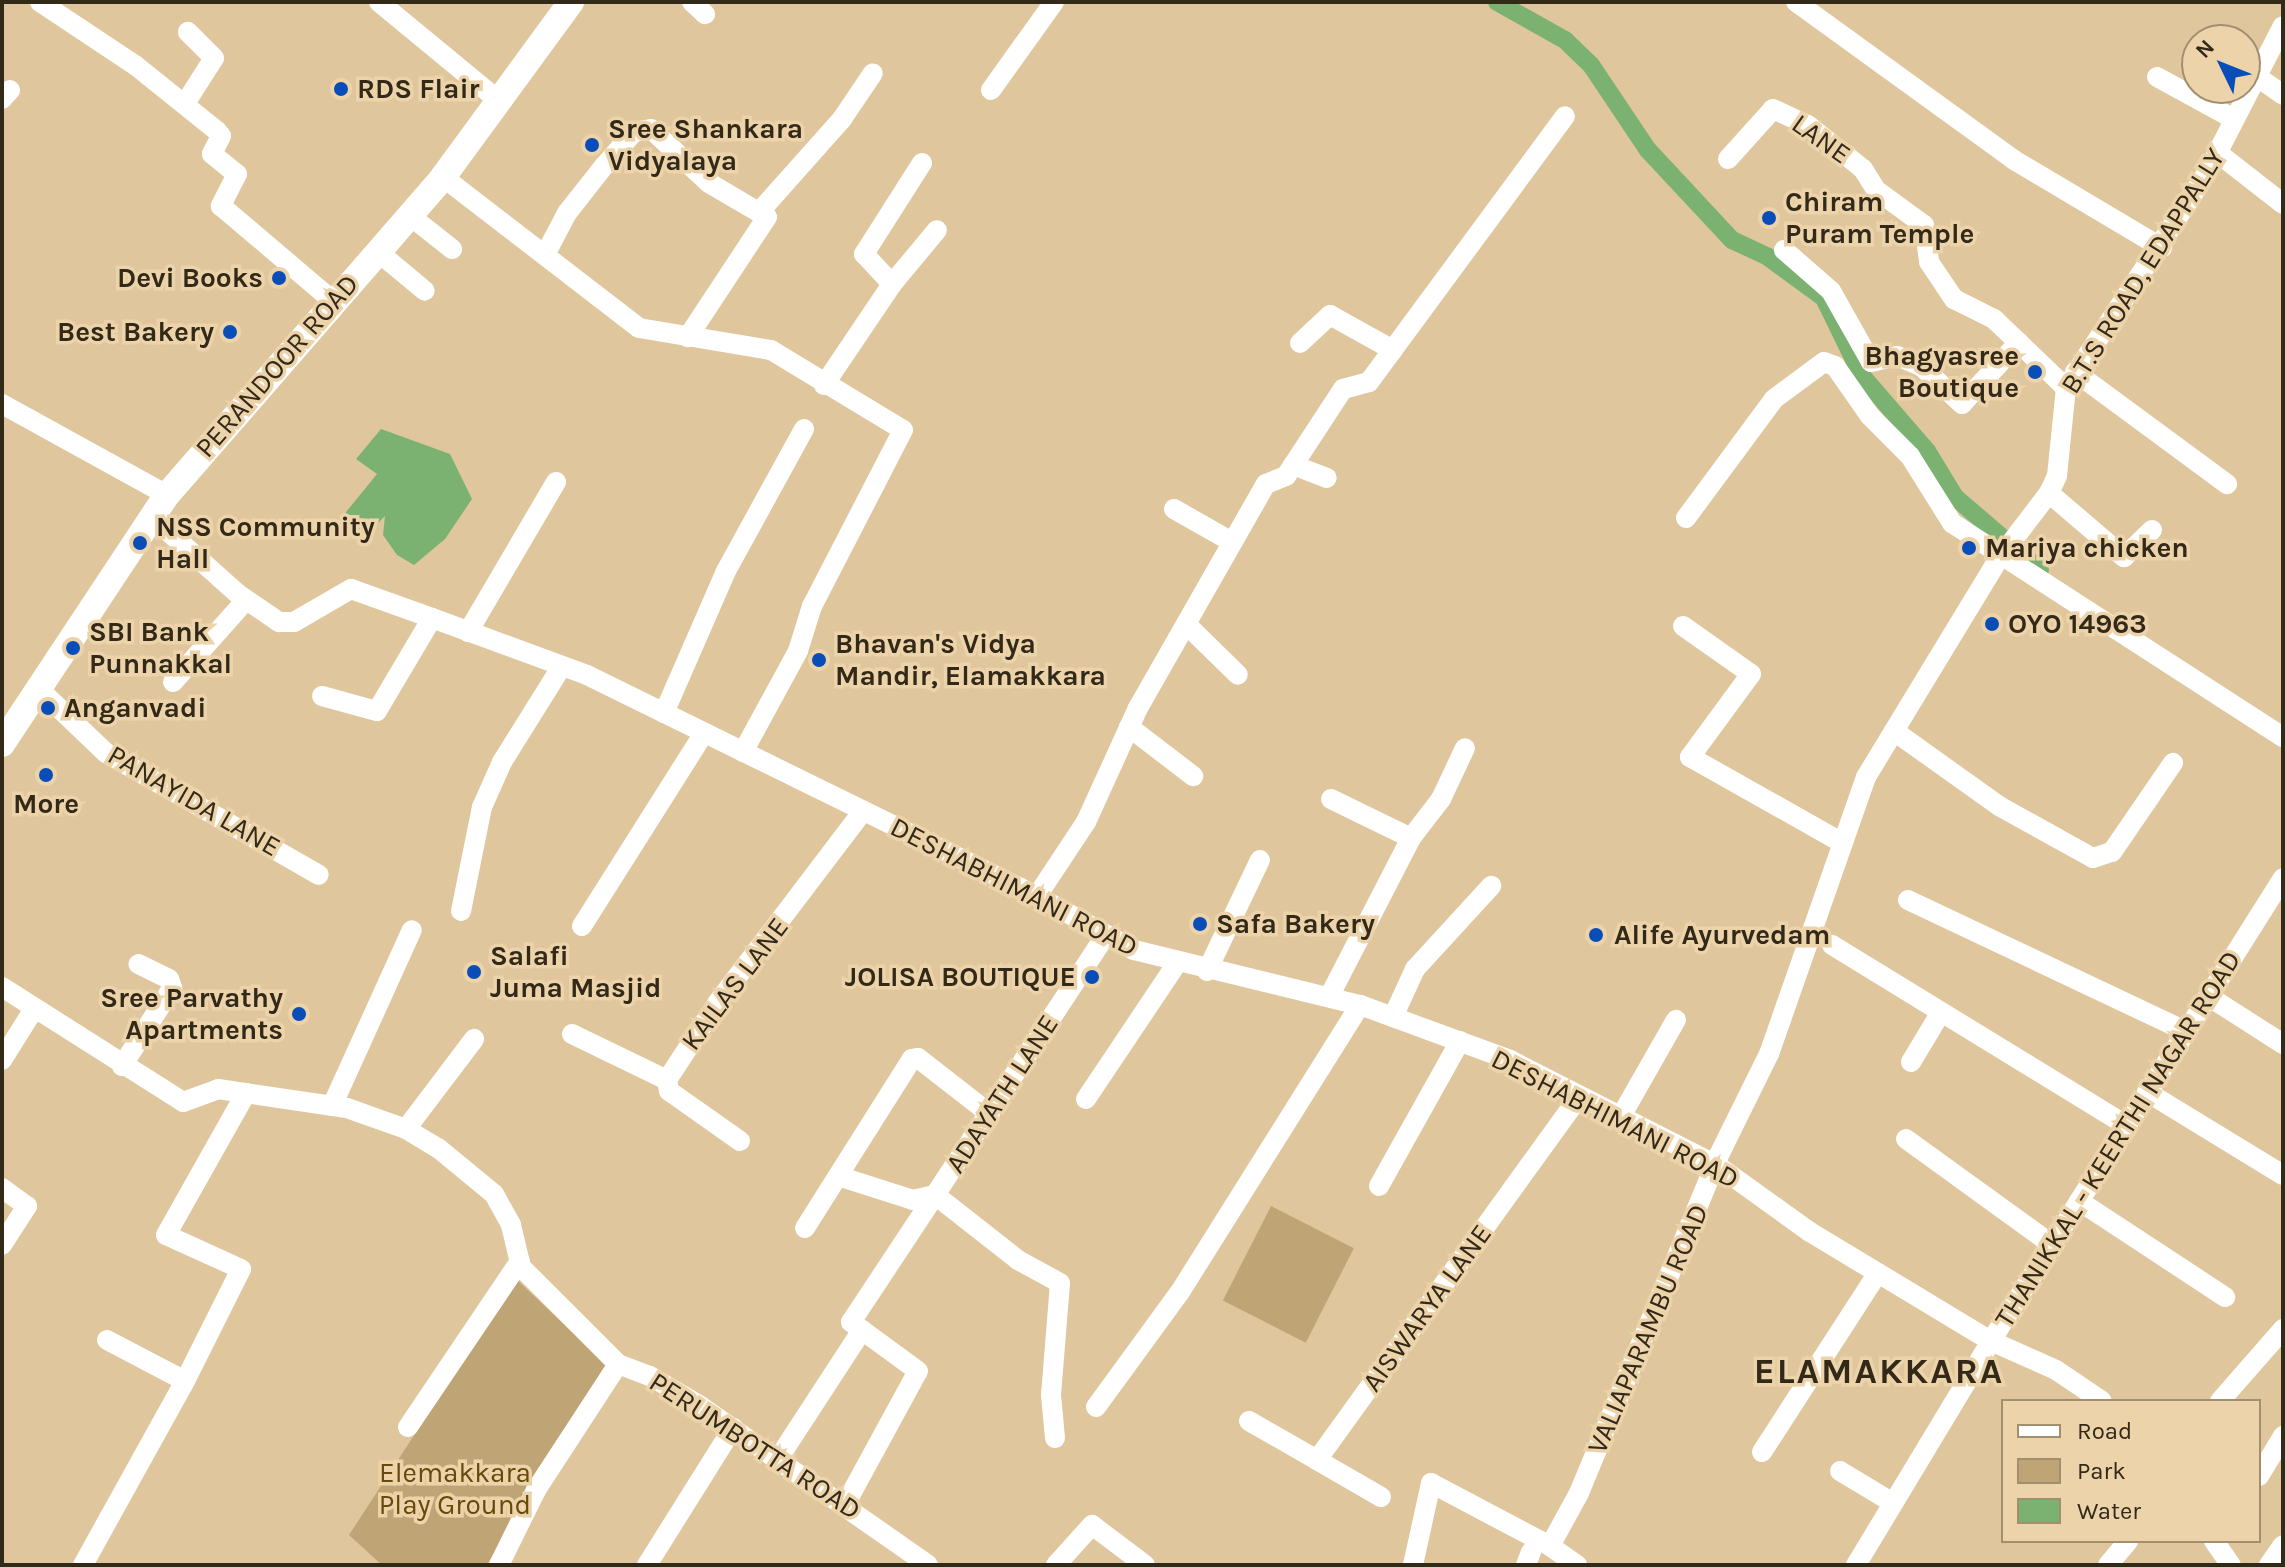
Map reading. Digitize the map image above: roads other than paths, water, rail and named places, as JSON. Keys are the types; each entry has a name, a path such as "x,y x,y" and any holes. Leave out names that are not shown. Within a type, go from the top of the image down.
{"main road":[{"name":"PERANDOOR ROAD","path":"2,744 167,495 443,177 569,3"}],"street":[{"path":"40,2 186,102 221,136 212,154 237,174 221,206 333,301"},
{"path":"379,2 499,101"},
{"path":"991,90 1054,2"},
{"path":"1796,2 2014,160 2162,248"},
{"name":"B.T.S ROAD, EDAPPALLY","path":"2261,67 2283,26"},
{"path":"186,102 214,58 188,32"},
{"path":"761,210 842,119 873,73"},
{"path":"2157,77 2234,119"},
{"path":"2261,80 2283,95"},
{"name":"B.T.S ROAD, EDAPPALLY","path":"1718,1166 1769,1054 1866,777 2000,557 2049,493 2057,476 2070,380 2162,248 2219,154 2242,104"},
{"name":"LANE","path":"1728,159 1773,109 1808,125 1863,169 1876,190 1924,225 1929,262 1954,299 1994,319 2070,380 2227,484"},
{"path":"1037,896 1086,822 1129,727 1266,484 1286,476 1338,395 1369,382 1565,116"},
{"path":"546,253 582,192 643,128 651,129 709,183 761,210 767,217 762,230 688,337"},
{"path":"2219,154 2283,204"},
{"path":"892,284 864,254 922,163"},
{"path":"443,177 546,253 639,328 771,350 824,385 903,430 812,606 798,651 743,752"},
{"path":"409,215 452,249"},
{"path":"824,385 892,284 937,230"},
{"path":"1784,250 1831,291 1871,362 1897,356 1921,366 1962,404 2019,342"},
{"path":"377,251 425,291"},
{"path":"1300,343 1330,315 1393,350"},
{"path":"1686,518 1774,399 1824,362 1835,366 1870,416 1910,456 1952,523 2000,557 2283,737"},
{"path":"2,404 167,495"},
{"path":"664,713 726,571 804,429"},
{"path":"1293,465 1327,478"},
{"path":"468,632 556,482"},
{"path":"2049,493 2124,557 2152,530"},
{"path":"1174,509 1232,542"},
{"name":"DESHABHIMANI ROAD","path":"153,518 246,600 279,622 294,622 351,589 562,666 664,713 1037,896 1134,950 1207,971 1360,1005 1510,1060 1718,1166 1810,1232 1991,1341 2056,1370 2099,1399"},
{"path":"173,682 246,600"},
{"path":"322,696 377,711 432,618"},
{"path":"1187,625 1238,675"},
{"path":"1683,626 1751,674 1690,757 1841,842"},
{"path":"461,911 482,807 502,762 562,666"},
{"name":"PANAYIDA LANE","path":"39,689 106,753 319,875"},
{"path":"1129,727 1193,776"},
{"path":"1894,731 1999,806 2093,858 2112,852 2173,763"},
{"path":"582,926 704,733"},
{"path":"1329,997 1411,838 1441,799 1465,748"},
{"path":"1331,799 1411,838"},
{"name":"KAILAS LANE","path":"740,1141 669,1091 667,1080 718,1002 863,811"},
{"path":"1207,971 1260,860"},
{"name":"THANIKKAL - KEERTHI NAGAR ROAD","path":"1856,1565 2051,1244 2283,878"},
{"path":"1393,1017 1415,969 1491,886"},
{"path":"1908,900 2185,1031"},
{"path":"332,1106 412,930"},
{"name":"ADAYATH LANE","path":"1055,1438 1051,1395 1060,1283 1018,1260 935,1195 1106,935"},
{"path":"1832,945 2126,1125"},
{"path":"1086,1099 1177,963"},
{"path":"122,1066 172,988 169,979 138,964"},
{"name":"PERUMBOTTA ROAD","path":"2,987 183,1102 218,1089 332,1106 406,1129 494,1194 511,1225 520,1261 537,1286 585,1326 618,1364 650,1376 733,1428 846,1503 921,1563"},
{"path":"2208,996 2283,1044"},
{"path":"1096,1407 1180,1292 1360,1005"},
{"path":"2,1060 34,1009"},
{"path":"1911,1062 1941,1012"},
{"path":"1620,1118 1676,1020"},
{"path":"572,1034 667,1080"},
{"path":"406,1129 474,1039"},
{"path":"1379,1186 1460,1041"},
{"path":"805,1228 912,1059 990,1114"},
{"path":"2147,1092 2283,1175"},
{"path":"83,1565 185,1381 241,1269 166,1235 246,1093"},
{"name":"AISWARYA LANE","path":"1317,1460 1580,1096"},
{"path":"1906,1139 2051,1244"},
{"name":"VALIAPARAMBU ROAD","path":"1536,1554 1579,1493 1718,1166"},
{"path":"838,1176 913,1200 935,1195"},
{"path":"2,1188 27,1206 2,1245"},
{"path":"846,1503 918,1371 851,1322 935,1195"},
{"path":"2079,1201 2225,1297"},
{"path":"408,1427 520,1261"},
{"path":"1762,1452 1878,1273"},
{"path":"2222,1399 2283,1329"},
{"path":"778,1459 862,1330"},
{"path":"107,1340 185,1381"},
{"path":"499,1565 536,1490 618,1364"},
{"path":"1249,1421 1381,1497"},
{"path":"647,1565 733,1428"},
{"path":"2261,1473 2283,1436"},
{"path":"1840,1471 1893,1503"},
{"path":"1413,1565 1431,1483 1536,1554 1577,1565"},
{"path":"1056,1565 1092,1525 1145,1565"},
{"path":"2108,1565 2126,1543"},
{"path":"2215,1543 2231,1565"},
{"path":"2269,1565 2283,1545"}],"water":[{"path":"381,429 450,454 472,499 445,539 414,565 397,555 383,535 385,516 365,536 342,517 377,474 356,459"}],"waterway":[{"path":"1497,2 1565,40 1591,65 1648,150 1732,240 1768,257 1824,298 1862,376 1927,451 1955,497 2040,570"}],"place":[{"name":"RDS Flair","path":"341,89"},
{"name":"Sree Shankara Vidyalaya","path":"592,145"},
{"name":"Chiram Puram Temple","path":"1769,218"},
{"name":"Devi Books","path":"279,278"},
{"name":"Best Bakery","path":"230,332"},
{"name":"Bhagyasree Boutique","path":"2035,372"},
{"name":"NSS Community Hall","path":"140,543"},
{"name":"Mariya chicken","path":"1969,548"},
{"name":"OYO 14963","path":"1992,624"},
{"name":"SBI Bank Punnakkal","path":"73,648"},
{"name":"Bhavan's Vidya Mandir, Elamakkara","path":"819,660"},
{"name":"Anganvadi","path":"48,708"},
{"name":"More","path":"46,775"},
{"name":"Safa Bakery","path":"1200,924"},
{"name":"Alife Ayurvedam","path":"1596,935"},
{"name":"Salafi Juma Masjid","path":"474,972"},
{"name":"JOLISA BOUTIQUE","path":"1092,977"},
{"name":"Sree Parvathy Apartments","path":"299,1014"}],"district":[{"name":"ELAMAKKARA","path":"1879,1372"}],"park label":[{"name":"Elemakkara Play Ground","path":"455,1489"}]}
